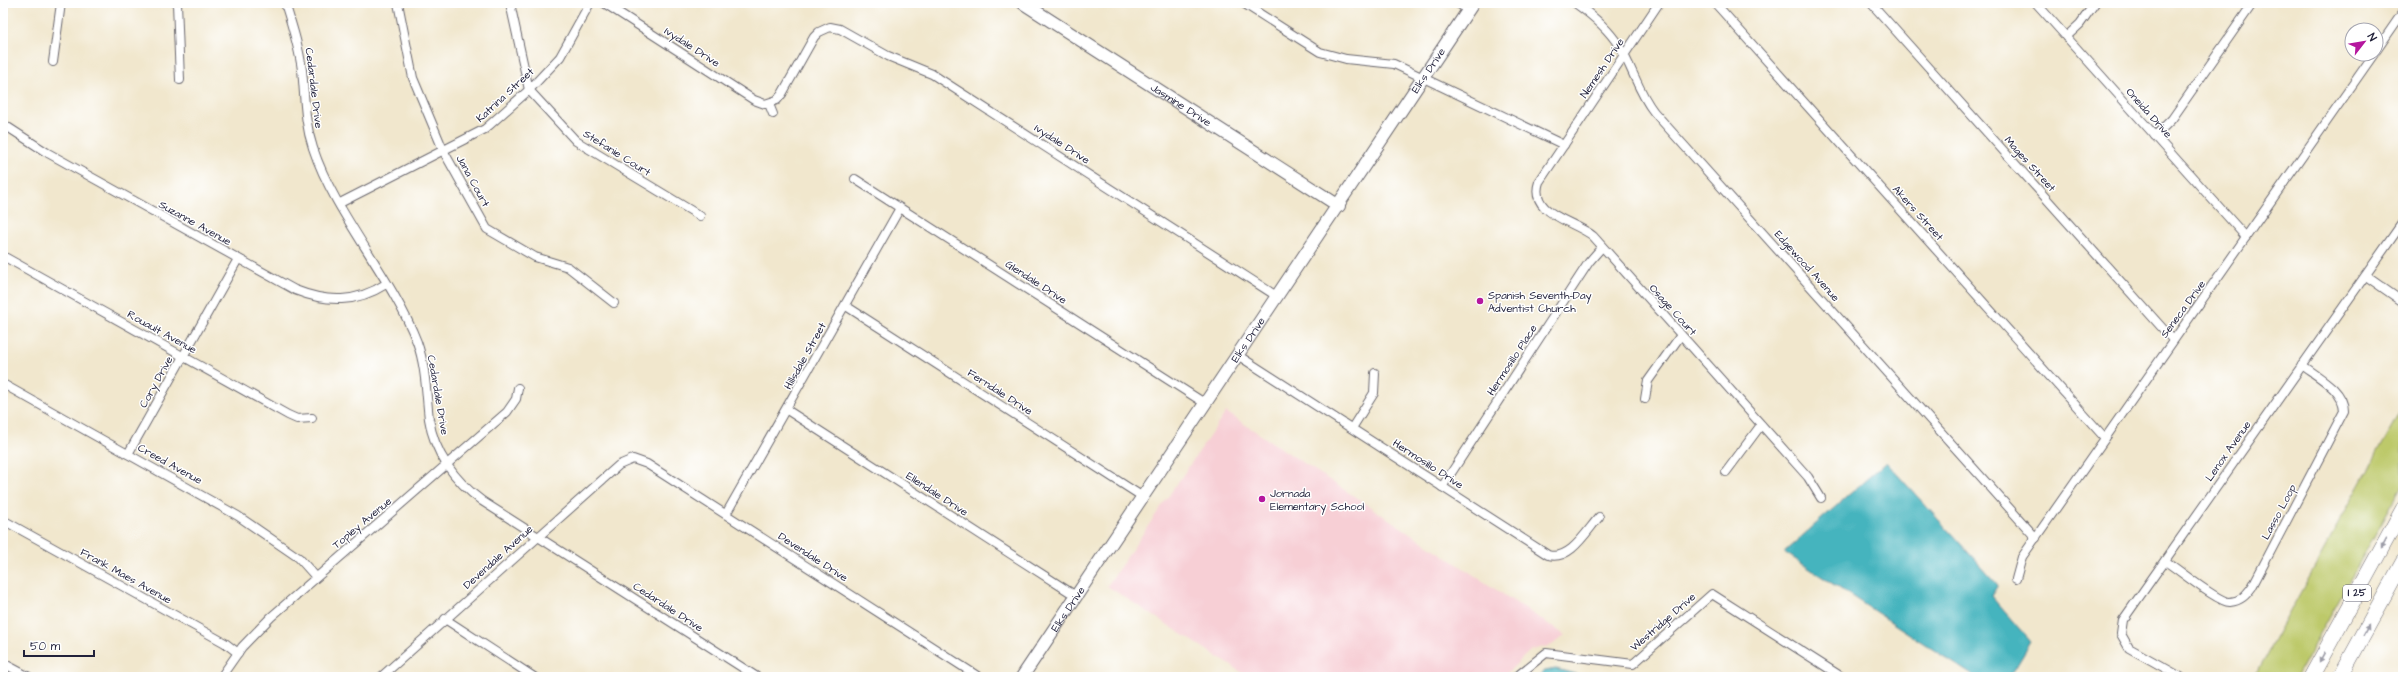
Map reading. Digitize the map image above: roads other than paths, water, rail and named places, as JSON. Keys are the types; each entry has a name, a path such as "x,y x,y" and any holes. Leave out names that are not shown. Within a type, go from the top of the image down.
{"highway":[{"name":"I 25","path":"2311,677 2403,509"},
{"name":"I 25","path":"2340,677 2403,562"}],"main road":[{"name":"Jasmine Drive","path":"1024,3 1339,206"},
{"name":"Elks Drive","path":"1022,677 1471,7"}],"street":[{"path":"53,62 61,3"},
{"path":"177,3 180,80"},
{"name":"Cedardale Drive","path":"285,3 298,49 304,114 309,137 321,167 417,343 425,375 432,432 447,465 474,495 757,677"},
{"name":"Jana Court","path":"398,3 414,78 444,152 487,229 535,257 568,267 614,303"},
{"path":"510,3 529,90"},
{"name":"Katrina Street","path":"340,202 444,152 486,129 529,90 560,57 590,3"},
{"name":"Ivydale Drive","path":"604,3 754,100 769,104"},
{"path":"1243,3 1320,52 1346,59 1387,62 1564,145"},
{"path":"1457,3 1471,7"},
{"name":"Edgewood Avenue","path":"1575,3 1608,30 1624,55 1639,90 1654,112 2036,538"},
{"name":"Nemesh Drive","path":"1564,145 1659,3"},
{"name":"Akers Street","path":"1715,3 2105,438"},
{"name":"Mages Street","path":"1871,3 2173,340"},
{"name":"Oneida Drive","path":"2036,3 2246,237"},
{"path":"2066,37 2080,24 2095,3"},
{"path":"2155,136 2172,119 2253,3"},
{"path":"2384,39 2403,12"},
{"path":"773,114 769,104 782,94 814,37 826,28 824,20"},
{"name":"Ivydale Drive","path":"826,28 840,30 888,56 927,71 1278,297"},
{"name":"Seneca Drive","path":"2016,579 2019,563 2036,538 2368,62"},
{"name":"Stefanie Court","path":"529,90 576,141 700,216"},
{"name":"Suzanne Avenue","path":"3,124 46,152 295,290 318,298 352,299 368,295 386,284"},
{"name":"Osage Court","path":"1564,145 1539,182 1538,198 1548,212 1583,229 1602,247 1808,477 1821,498"},
{"name":"Glendale Drive","path":"855,179 1206,404"},
{"name":"Hillsdale Street","path":"726,514 787,410 900,208"},
{"name":"Lenox Avenue","path":"2181,677 2130,648 2120,634 2123,620 2403,222"},
{"name":"Hermosillo Place","path":"1442,487 1589,262 1602,247"},
{"name":"Rouault Avenue","path":"3,256 292,417 312,418"},
{"name":"Cory Drive","path":"128,454 238,259"},
{"path":"2366,276 2403,302"},
{"name":"Ferndale Drive","path":"846,306 1143,497"},
{"path":"1645,398 1648,381 1681,335"},
{"name":"Hermosillo Drive","path":"1238,356 1543,552 1553,556 1562,555 1570,550 1599,517"},
{"name":"Lasso Loop","path":"2166,560 2213,595 2228,602 2240,600 2252,587 2344,412 2344,403 2340,395 2302,365"},
{"path":"1352,428 1374,393 1376,373"},
{"name":"Creed Avenue","path":"3,384 254,526 300,558 316,577"},
{"name":"Topley Avenue","path":"221,677 238,653 265,623 316,577 447,465 510,408 518,388"},
{"name":"Ellendale Drive","path":"787,410 1076,596"},
{"path":"1726,472 1761,425"},
{"name":"Devendale Drive","path":"633,459 647,464 979,677"},
{"name":"Devendale Avenue","path":"381,677 619,465 633,459"},
{"name":"Frank Maes Avenue","path":"3,520 218,639 238,653"},
{"name":"Westridge Drive","path":"1516,677 1546,653 1633,664 1712,594 1842,677"},
{"path":"445,619 534,677"},
{"path":"3,663 29,677"}],"water":[{"path":"1886,462 1998,585 1991,596 2031,642 2010,677 1975,677 1784,552"},
{"path":"1556,669 1587,677 1537,677 1545,671"}],"place":[{"name":"Spanish Seventh-Day Adventist Church","path":"1480,301"},
{"name":"Jornada Elementary School","path":"1262,499"}]}
